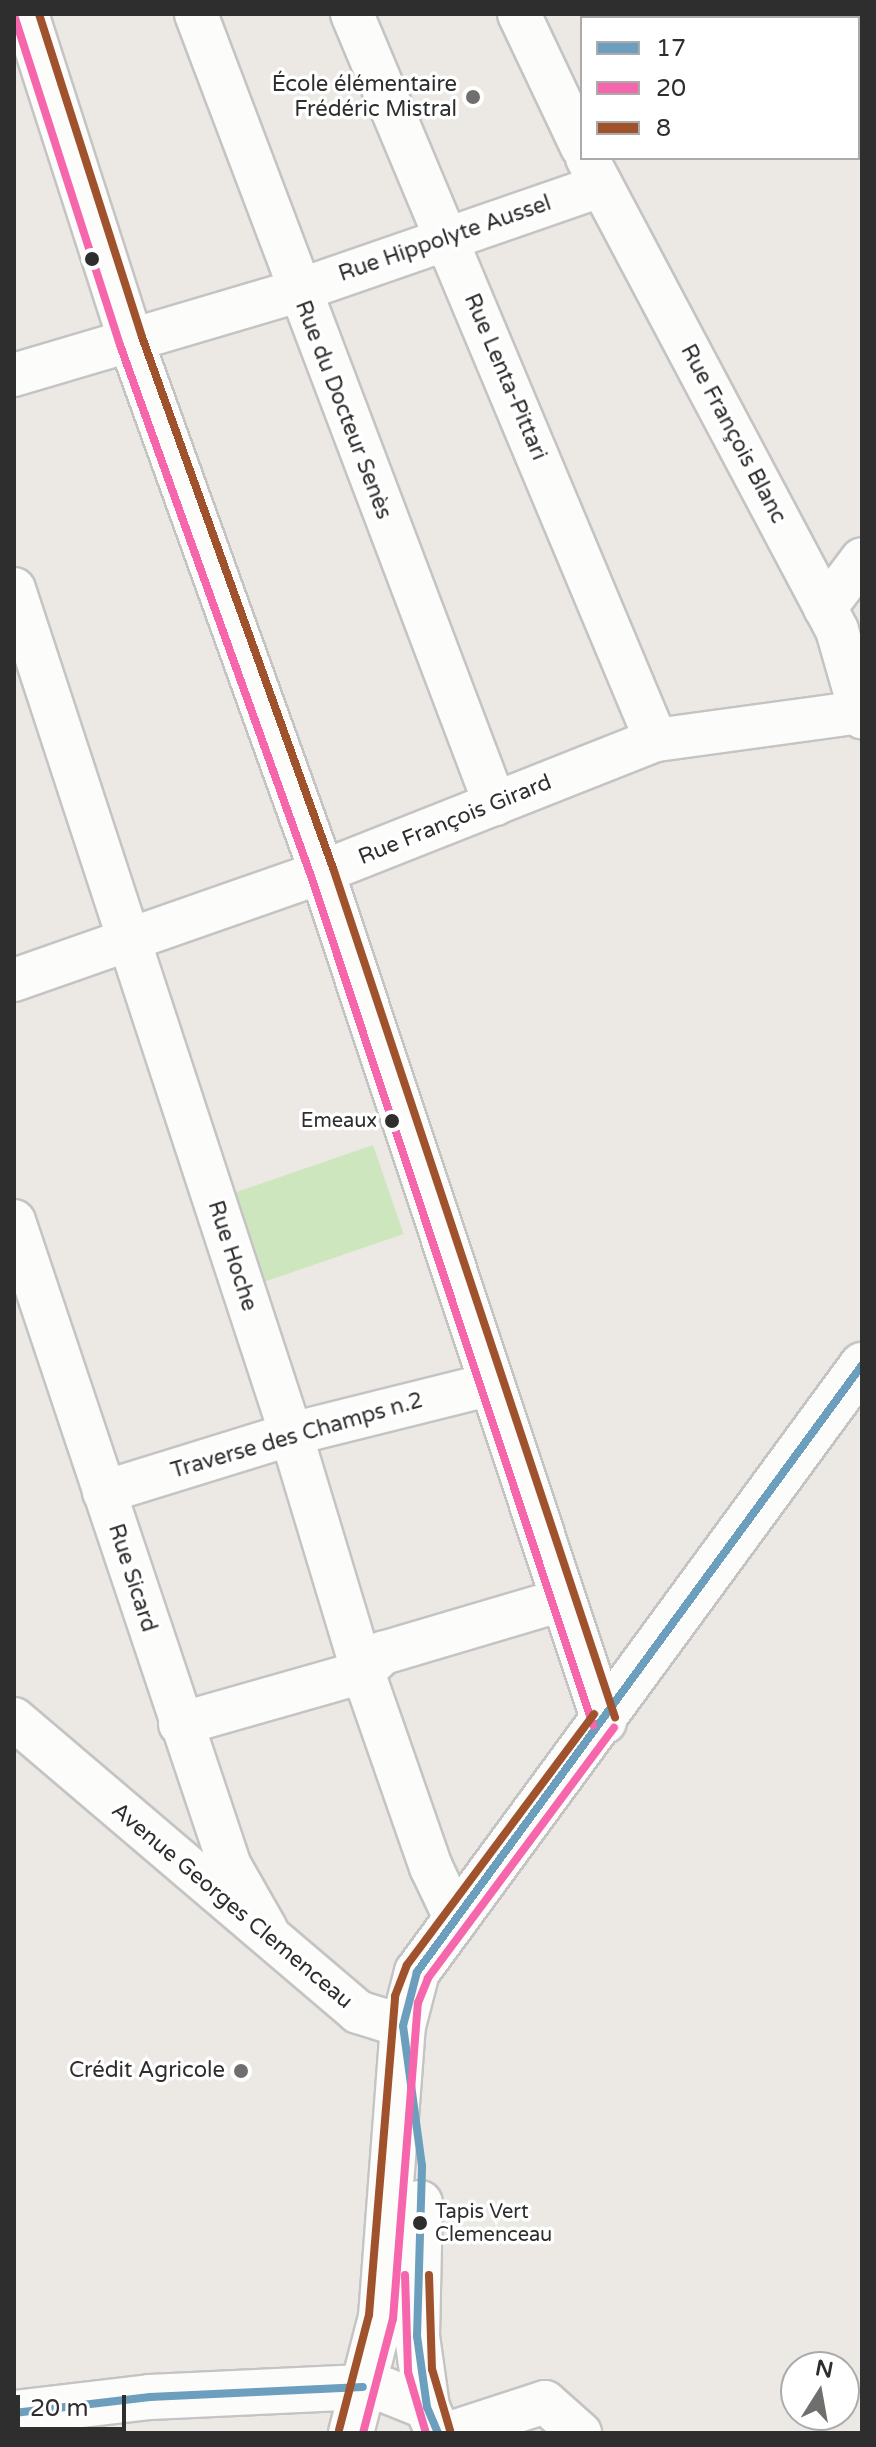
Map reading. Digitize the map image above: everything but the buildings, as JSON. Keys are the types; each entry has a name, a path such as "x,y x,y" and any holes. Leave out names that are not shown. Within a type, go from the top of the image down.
{"main road":[{"path":"26,14 131,341 322,872 604,1721"},
{"path":"351,2433 381,2317 403,2026 417,1972 604,1721 862,1365"},
{"path":"403,2026 422,2166 417,2336 438,2424"},
{"path":"14,2413 150,2397 363,2387 385,2390 438,2424"}],"street":[{"name":"Rue du Docteur Senès","path":"196,14 297,291 495,804"},
{"name":"Rue Lenta-Pittari","path":"352,14 656,740"},
{"path":"519,14 580,143"},
{"name":"Rue Hippolyte Aussel","path":"14,375 297,291 447,238 594,172"},
{"name":"Rue François Blanc","path":"594,172 837,630 861,714"},
{"path":"825,608 862,559"},
{"name":"Rue Hoche","path":"14,589 291,1434 363,1672 431,1867 456,1920"},
{"name":"Rue François Girard","path":"14,980 322,872 656,740 861,714"},
{"name":"Rue Sicard","path":"14,1221 230,1866 266,1929"},
{"name":"Traverse des Champs n.2","path":"104,1492 291,1434 491,1384"},
{"path":"180,1724 363,1672 383,1653 562,1600"},
{"name":"Avenue Georges Clemenceau","path":"15,1722 214,1892 266,1929 358,2012 403,2026"},
{"path":"438,2424 545,2402 580,2433"}],"green space":[{"path":"373,1145 404,1234 260,1283 229,1194"}],"transit line":[{"name":"8","path":"39,14 142,337 333,868 615,1717"},
{"name":"20","path":"15,18 120,345 311,876 593,1725"},
{"name":"17","path":"438,2433 427,2407 417,2336 422,2166 403,2026 417,1972 862,1365"},
{"name":"8","path":"339,2430 369,2315 395,1996 407,1965 594,1714"},
{"name":"20","path":"363,2433 393,2319 418,2003 428,1978 614,1728"},
{"name":"20","path":"405,2275 408,2372 426,2433"},
{"name":"8","path":"429,2275 432,2369 450,2430"},
{"name":"17","path":"14,2413 150,2397 363,2387"}],"place":[{"name":"École élémentaire Frédéric Mistral","path":"473,97"},
{"name":"Emeaux","path":"392,1121"},
{"name":"Crédit Agricole","path":"241,2071"},
{"name":"Tapis Vert Clemenceau","path":"420,2223"}]}
